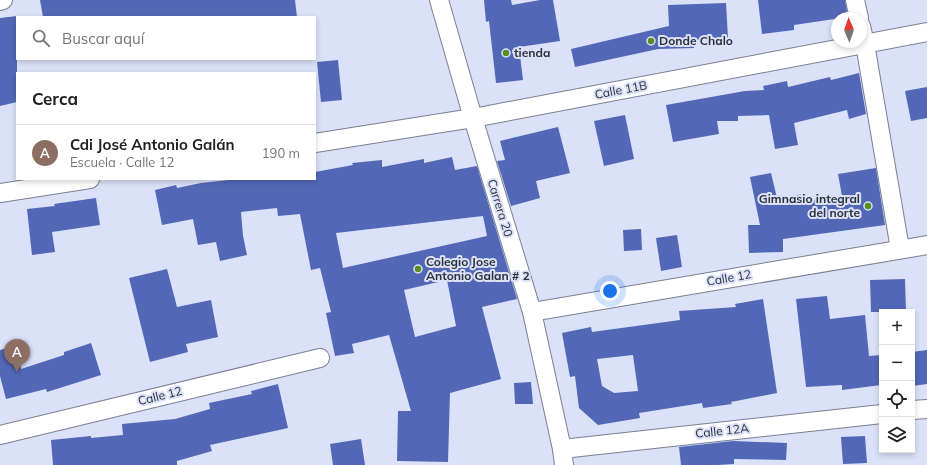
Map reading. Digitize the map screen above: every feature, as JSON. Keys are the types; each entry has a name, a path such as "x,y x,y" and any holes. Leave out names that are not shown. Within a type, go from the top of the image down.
{"street":[{"name":"Carrera 20","path":"439,0 532,312 563,457"},
{"path":"855,0 858,12"},
{"name":"Calle 11B","path":"867,44 927,32"},
{"name":"Calle 11B","path":"316,143 473,118 844,48"},
{"path":"866,48 900,250"},
{"path":"0,193 84,180"},
{"name":"Calle 12","path":"532,312 927,245"},
{"name":"Calle 12","path":"0,435 320,358"},
{"path":"915,410 927,409"},
{"name":"Calle 12A","path":"563,457 879,414"}],"building":[{"path":"40,0 295,0 297,16 43,16"},
{"path":"484,0 511,0 512,5 540,0 553,0 560,41 519,47 523,80 496,83 489,21 486,22"},
{"path":"758,0 845,0 847,12 831,12 831,20 794,25 794,30 762,34"},
{"path":"726,3 728,38 694,40 694,48 658,49 575,67 571,49 669,26 668,5"},
{"path":"16,16 17,72 16,102 0,106 0,18"},
{"path":"338,60 342,100 321,102 317,62"},
{"path":"859,73 866,114 849,119 847,110 794,123 798,145 775,149 769,115 738,116 738,121 717,121 719,134 673,142 666,105 745,91 764,90 763,86 787,81 788,87 830,77 831,80"},
{"path":"927,87 927,118 911,121 905,91"},
{"path":"625,115 634,159 604,166 594,121"},
{"path":"558,127 570,173 536,181 540,198 511,206 497,161 505,160 500,141"},
{"path":"452,157 455,170 477,166 517,299 482,307 501,379 450,393 448,462 397,461 398,411 411,411 389,335 352,344 354,353 335,356 326,313 331,312 320,268 311,270 300,214 278,216 277,208 241,212 243,236 247,255 220,261 216,242 198,245 193,219 162,225 155,190 176,185 177,188 201,183 229,180 316,180 316,172 353,165 352,163 382,160 382,167 424,159 424,163","holes":["483,216 487,236 343,268 336,233","447,280 456,326 415,337 404,290"]},
{"path":"876,168 885,225 783,239 783,252 749,253 748,225 760,225 750,177 771,173 777,198 804,194 806,201 842,196 838,174"},
{"path":"96,198 100,225 52,232 55,252 32,255 27,209 55,206 54,204"},
{"path":"641,229 642,250 624,251 623,230"},
{"path":"677,235 682,267 661,271 656,238"},
{"path":"167,269 177,307 211,300 218,337 186,344 188,352 150,362 129,278"},
{"path":"905,279 906,309 879,309 879,312 871,312 870,280"},
{"path":"827,296 830,319 865,315 869,356 879,355 879,385 842,390 842,385 806,387 796,299"},
{"path":"763,299 777,393 731,402 732,404 703,408 702,403 639,413 640,418 598,425 579,408 575,376 570,377 562,333 591,327 592,332 680,320 679,311 736,307 735,304","holes":["633,355 638,391 614,393 602,386 597,359"]},
{"path":"91,343 101,375 47,392 46,389 6,399 0,376 0,350 16,346 21,369 64,355 64,352"},
{"path":"927,350 927,384 915,386 915,352"},
{"path":"531,382 533,404 515,404 514,383"},
{"path":"278,384 288,428 210,445 212,451 177,461 177,465 53,465 51,440 91,436 91,438 123,435 122,424 175,419 210,409 209,403 252,394 251,391"},
{"path":"865,436 867,463 843,464 841,437"},
{"path":"361,439 365,465 333,465 330,444"},
{"path":"733,441 787,443 786,460 734,459 734,464 681,465 679,447"}],"place":[{"name":"Donde Chalo","path":"651,41"},
{"name":"tienda","path":"506,53"},
{"name":"Gimnasio integral del norte","path":"868,206"},
{"name":"Colegio Jose Antonio Galan # 2","path":"418,269"},
{"name":"Cdi José Antonio Galán","path":"17,372"}]}
